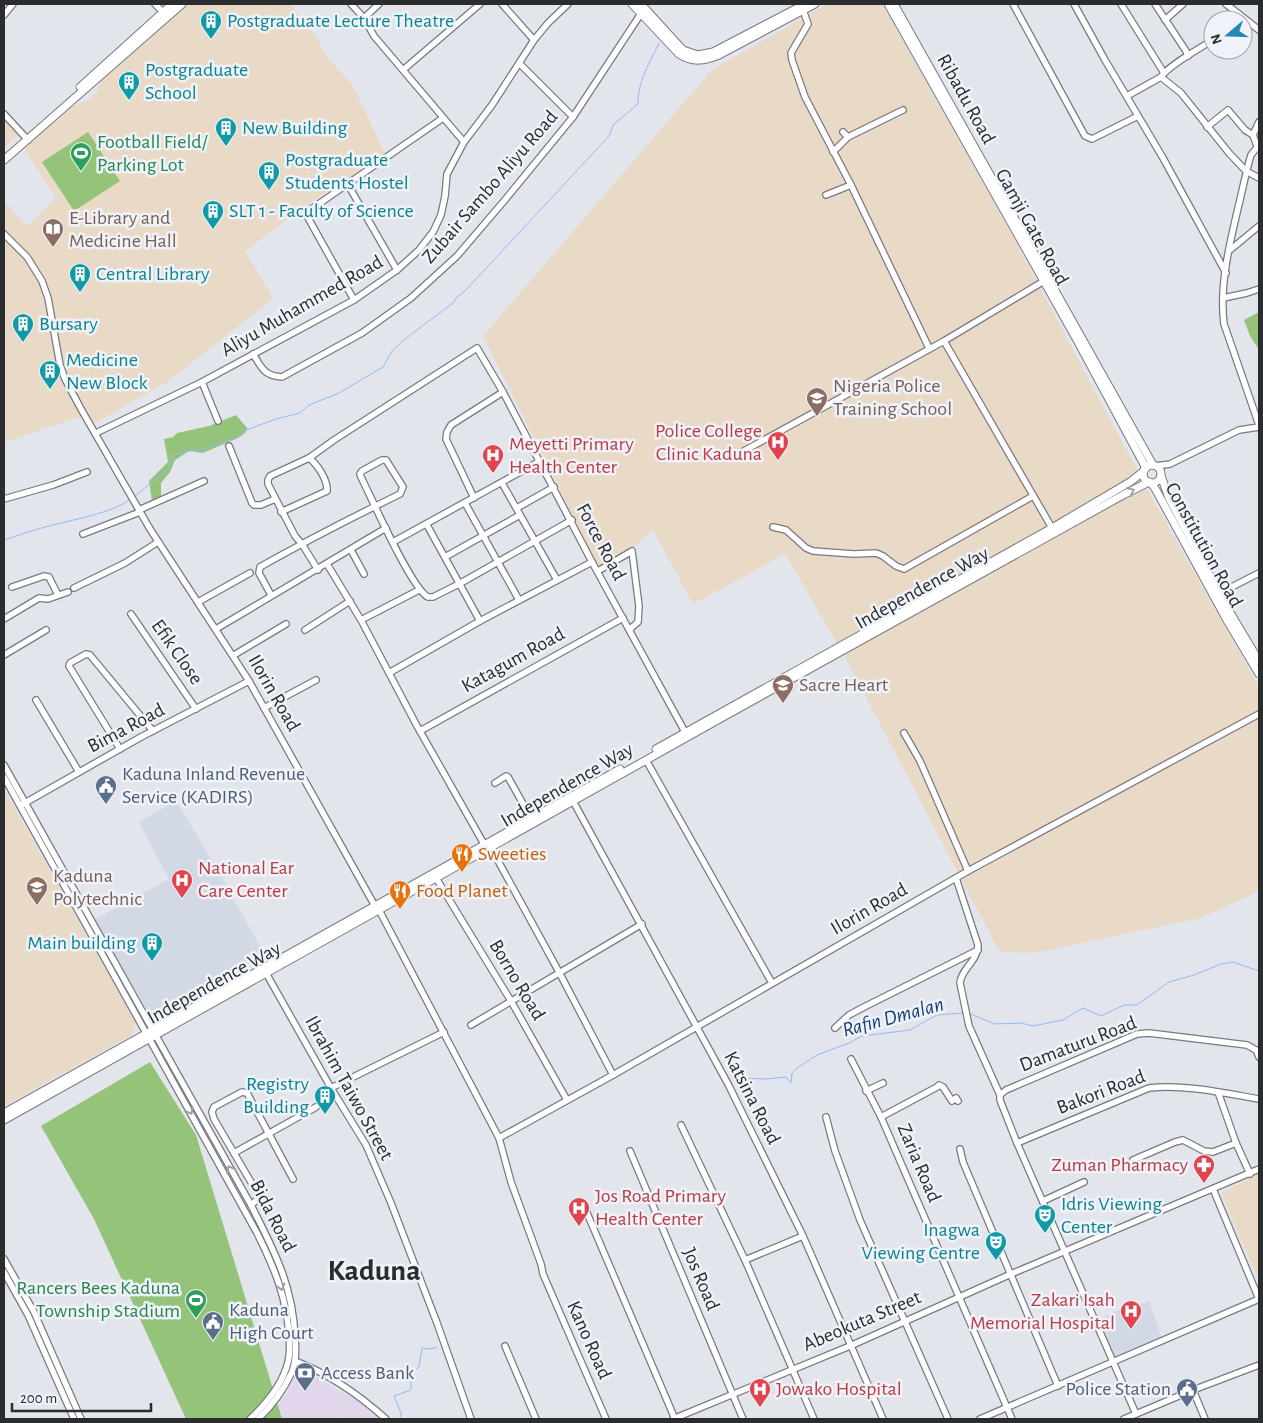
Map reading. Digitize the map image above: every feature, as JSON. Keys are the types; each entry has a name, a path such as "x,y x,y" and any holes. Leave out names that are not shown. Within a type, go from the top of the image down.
{"main road":[{"path":"4,154 26,138 182,4"},
{"path":"632,4 642,8 679,54 695,61 719,55 804,7 815,4"},
{"name":"Gamji Gate Road","path":"888,4 1024,240 1044,282 1137,449 1150,467"},
{"name":"Ribadu Road","path":"894,4 1024,240 1142,446 1150,467"},
{"path":"4,160 167,7"},
{"name":"Constitution Road","path":"1259,661 1169,498 1161,475 1150,467 1144,478 1156,490 1228,622 1259,674"},
{"name":"Independence Way","path":"4,1120 151,1034 266,973 377,908 436,878 531,818 1052,528 1130,482 1150,467"},
{"name":"Independence Way","path":"4,1114 1124,495 1156,482 1161,475"}],"street":[{"path":"4,15 14,4"},
{"path":"155,4 167,7"},
{"path":"351,4 364,18 374,36 464,142"},
{"path":"364,18 379,4"},
{"path":"403,70 480,4"},
{"path":"502,4 534,40"},
{"name":"Aliyu Muhammed Road","path":"96,433 202,382 354,300 397,270 419,250 433,232 441,215 447,174 464,142 492,105 534,40 568,4"},
{"path":"1013,4 1084,136 1092,139 1138,116"},
{"path":"1074,4 1163,158 1226,273"},
{"path":"1121,4 1162,75 1181,93 1229,153 1246,171 1259,178"},
{"path":"1154,4 1188,56"},
{"path":"1165,20 1183,4"},
{"path":"804,7 808,24 793,50 792,60 805,97 851,186 929,348"},
{"name":"Zubair Sambo Aliyu Road","path":"253,354 264,372 272,376 282,377 362,333 411,298 457,256 573,117 642,8"},
{"path":"1126,96 1162,75 1203,46"},
{"path":"520,64 573,117"},
{"path":"833,152 848,137 903,110"},
{"path":"1150,467 1170,464 1239,430 1259,426 1224,324 1223,298 1230,250 1246,171 1251,155 1258,146 1253,135 1245,130 1228,110 1207,127"},
{"path":"4,114 26,138"},
{"path":"354,300 307,216 307,212 443,118"},
{"path":"1253,135 1259,122"},
{"path":"843,132 848,137"},
{"path":"347,183 397,270"},
{"path":"826,195 851,186"},
{"path":"1230,250 1259,226"},
{"name":"Ilorin Road","path":"4,234 27,257 42,281 48,298 60,364 65,379 158,542 234,655 249,681 377,908 499,1138 968,871 1259,714"},
{"path":"733,457 944,341 1044,282"},
{"path":"1223,298 1248,293 1259,288"},
{"path":"944,341 1052,528"},
{"name":"Force Road","path":"275,499 268,480 270,476 309,458 477,348 503,392 572,520 592,562 630,628 685,732"},
{"path":"202,382 218,421"},
{"path":"474,498 446,439 447,432 451,425 503,392"},
{"path":"229,446 252,503 254,505 261,505 275,499 295,536 318,570"},
{"path":"281,512 327,491 327,483 309,458"},
{"path":"272,595 259,573 260,567 302,544 376,506 400,494 403,490 386,460 362,471 360,474 376,506 393,542 419,590 428,598 459,584 572,520"},
{"path":"393,542 540,461"},
{"path":"1161,475 1170,464"},
{"path":"4,499 53,485 87,472"},
{"path":"83,534 140,511 204,481"},
{"path":"502,483 558,580"},
{"path":"444,557 483,536 554,487"},
{"path":"773,528 786,530 810,549 854,554 876,554 883,556 896,566 904,569 1033,496"},
{"path":"465,503 519,600"},
{"path":"427,524 480,621"},
{"path":"216,629 386,528"},
{"path":"74,588 125,563 158,542"},
{"path":"351,550 364,574"},
{"path":"598,571 632,551 639,606 638,622 630,628"},
{"path":"389,674 480,621 592,562"},
{"path":"327,564 362,620 420,731 559,972 612,1075"},
{"path":"198,602 250,572"},
{"path":"1220,593 1259,573"},
{"path":"12,587 44,576 49,577 52,581 58,595"},
{"path":"362,620 419,590"},
{"path":"4,618 39,598 48,599 68,592"},
{"path":"305,630 350,601"},
{"name":"Efik Close","path":"131,614 196,709"},
{"name":"Katagum Road","path":"420,731 623,618"},
{"path":"234,655 286,624"},
{"path":"4,655 46,630"},
{"path":"120,750 69,666 70,663 86,654 90,655 153,731"},
{"path":"264,708 316,680"},
{"name":"Bima Road","path":"22,804 153,731 249,681"},
{"path":"36,700 79,772"},
{"path":"904,733 920,761 968,871"},
{"path":"646,760 772,983"},
{"path":"4,765 22,804"},
{"path":"4,777 22,804 151,1034"},
{"path":"495,783 508,777 531,818"},
{"name":"Katsina Road","path":"573,801 728,1084 803,1236 882,1419"},
{"name":"Borno Road","path":"436,878 511,1001 567,1100"},
{"path":"956,878 978,946 972,961 960,977 967,1020 972,1035 1064,1252 1136,1414"},
{"path":"470,1025 642,924"},
{"path":"835,1028 849,1016 864,1007 978,950"},
{"name":"Ibrahim Taiwo Street","path":"266,973 366,1145 437,1323 471,1419"},
{"path":"332,1088 444,1032"},
{"name":"Damaturu Road","path":"1000,1098 1006,1090 1137,1034 1149,1033 1247,1045 1256,1050 1259,1057"},
{"name":"Bida Road","path":"151,1034 251,1205 280,1264 291,1297 295,1325 295,1361 292,1372 277,1398 258,1419"},
{"name":"Bida Road","path":"151,1034 257,1232 274,1267 284,1298 289,1328 289,1359 286,1370 273,1393 250,1419"},
{"name":"Zaria Road","path":"851,1059 881,1117 1012,1419"},
{"path":"866,1090 883,1083"},
{"path":"881,1117 939,1085 943,1087 952,1101 956,1098 958,1101"},
{"name":"Bakori Road","path":"1017,1142 1149,1088 1161,1087 1218,1092 1259,1099"},
{"path":"251,1205 258,1199 258,1194 212,1114 214,1107 242,1092 247,1093 294,1179"},
{"path":"1218,1092 1236,1143 1250,1174"},
{"path":"234,1153 316,1106"},
{"path":"826,1117 835,1151 860,1220 948,1419"},
{"path":"681,1125 745,1260 814,1419"},
{"name":"Kano Road","path":"499,1138 511,1182 543,1274 606,1419"},
{"path":"1133,1160 1183,1140 1204,1151 1213,1152 1236,1143"},
{"path":"960,1149 963,1162 1058,1386"},
{"name":"Jos Road","path":"630,1151 743,1419"},
{"name":"Abeokuta Street","path":"674,1419 733,1396 792,1368 850,1346 959,1296 1259,1169"},
{"path":"1043,1201 1084,1182"},
{"path":"980,1419 1259,1299 1213,1188"},
{"path":"584,1206 674,1419"},
{"path":"745,1260 803,1236"},
{"path":"4,1259 34,1312 81,1419"},
{"path":"274,1267 280,1264"},
{"path":"4,1272 28,1315 74,1419"},
{"path":"505,1346 536,1419"},
{"path":"295,1361 336,1380 362,1398 386,1419"},
{"path":"1124,1419 1193,1390 1259,1366"},
{"path":"1193,1390 1205,1419"}],"shaded area":[{"path":"186,4 291,4 315,35 329,60 352,84 385,154 310,203 245,251 273,299 167,382 88,427 82,416 4,442 4,202 27,226 56,198 23,147 71,107 87,101 97,93 100,82"},
{"name":"Nigeria Police Training School","path":"827,4 882,4 1013,237 1152,498 1259,687 1259,891 1201,918 1034,953 999,951 843,653 785,554 693,604 653,530 630,551 599,568 483,336 712,70"},
{"path":"4,120 18,135 4,147"},
{"name":"Kaduna Polytechnic","path":"4,789 136,1023 132,1035 4,1106"},
{"name":"National Ear Care Center","path":"176,801 209,855 265,955 152,1018 94,920 169,879 139,822"},
{"path":"1259,1174 1259,1281 1221,1193"},
{"name":"Zakari Isah Memorial Hospital","path":"1149,1301 1162,1339 1115,1357 1098,1320 1135,1302 1137,1306"},
{"path":"300,1370 356,1400 381,1419 346,1419 341,1417 338,1419 265,1419 281,1402"}],"green space":[{"name":"Football Field/ Parking Lot","path":"88,132 120,181 74,211 42,162"},
{"path":"1259,312 1259,350 1250,336 1244,320"},
{"path":"236,415 247,428 246,432 240,437 203,453 189,451 175,460 170,472 161,483 161,497 152,501 149,481 168,462 164,439 173,437 177,433 209,426"},
{"name":"Rancers Bees Kaduna Township Stadium","path":"150,1062 196,1135 282,1419 186,1419 94,1219 41,1126"}],"waterway":[{"path":"134,497 168,469 174,454 210,447 237,438 246,430 300,413 309,405 339,393 383,367 392,351 453,303 464,292 609,136 613,125 638,104 642,80 659,43"},
{"path":"4,540 40,528 104,512 131,499"},
{"name":"Rafin Dmalan","path":"968,1013 995,1024 1021,1023 1033,1026 1063,1020 1083,1008 1101,1016 1124,1005 1136,1005 1169,982 1194,975 1221,964 1233,962 1259,971"},
{"name":"Rafin Dmalan","path":"742,1078 766,1079 786,1077 791,1083 792,1073 797,1068 817,1055 862,1036 910,1030 937,1015 964,1013"},
{"path":"401,1419 401,1413 394,1396 411,1390 411,1372 419,1367 422,1348 431,1349 437,1347"}],"place":[{"name":"Postgraduate Lecture Theatre","path":"211,40"},
{"name":"Postgraduate School","path":"129,101"},
{"name":"New Building","path":"226,147"},
{"name":"Football Field/ Parking Lot","path":"81,172"},
{"name":"Postgraduate Students Hostel","path":"269,191"},
{"name":"SLT 1 - Faculty of Science","path":"213,230"},
{"name":"E-Library and Medicine Hall","path":"53,248"},
{"name":"Central Library","path":"80,293"},
{"name":"Bursary","path":"23,343"},
{"name":"Medicine New Block","path":"50,390"},
{"name":"Nigeria Police Training School","path":"817,417"},
{"name":"Police College Clinic Kaduna","path":"778,461"},
{"name":"Meyetti Primary Health Center","path":"493,474"},
{"name":"Sacre Heart","path":"783,704"},
{"name":"Kaduna Inland Revenue Service (KADIRS)","path":"106,805"},
{"name":"Sweeties","path":"462,873"},
{"name":"National Ear Care Center","path":"182,899"},
{"name":"Kaduna Polytechnic","path":"37,906"},
{"name":"Food Planet","path":"400,910"},
{"name":"Main building","path":"152,962"},
{"name":"Registry Building","path":"325,1115"},
{"name":"Zuman Pharmacy","path":"1204,1184"},
{"name":"Jos Road Primary Health Center","path":"579,1227"},
{"name":"Idris Viewing Center","path":"1045,1234"},
{"name":"Inagwa Viewing Centre","path":"996,1261"},
{"name":"Rancers Bees Kaduna Township Stadium","path":"196,1319"},
{"name":"Zakari Isah Memorial Hospital","path":"1131,1330"},
{"name":"Kaduna High Court","path":"213,1341"},
{"name":"Access Bank","path":"305,1392"},
{"name":"Jowako Hospital","path":"760,1408"},
{"name":"Police Station","path":"1187,1408"}],"district":[{"name":"Kaduna","path":"374,1271"}]}
